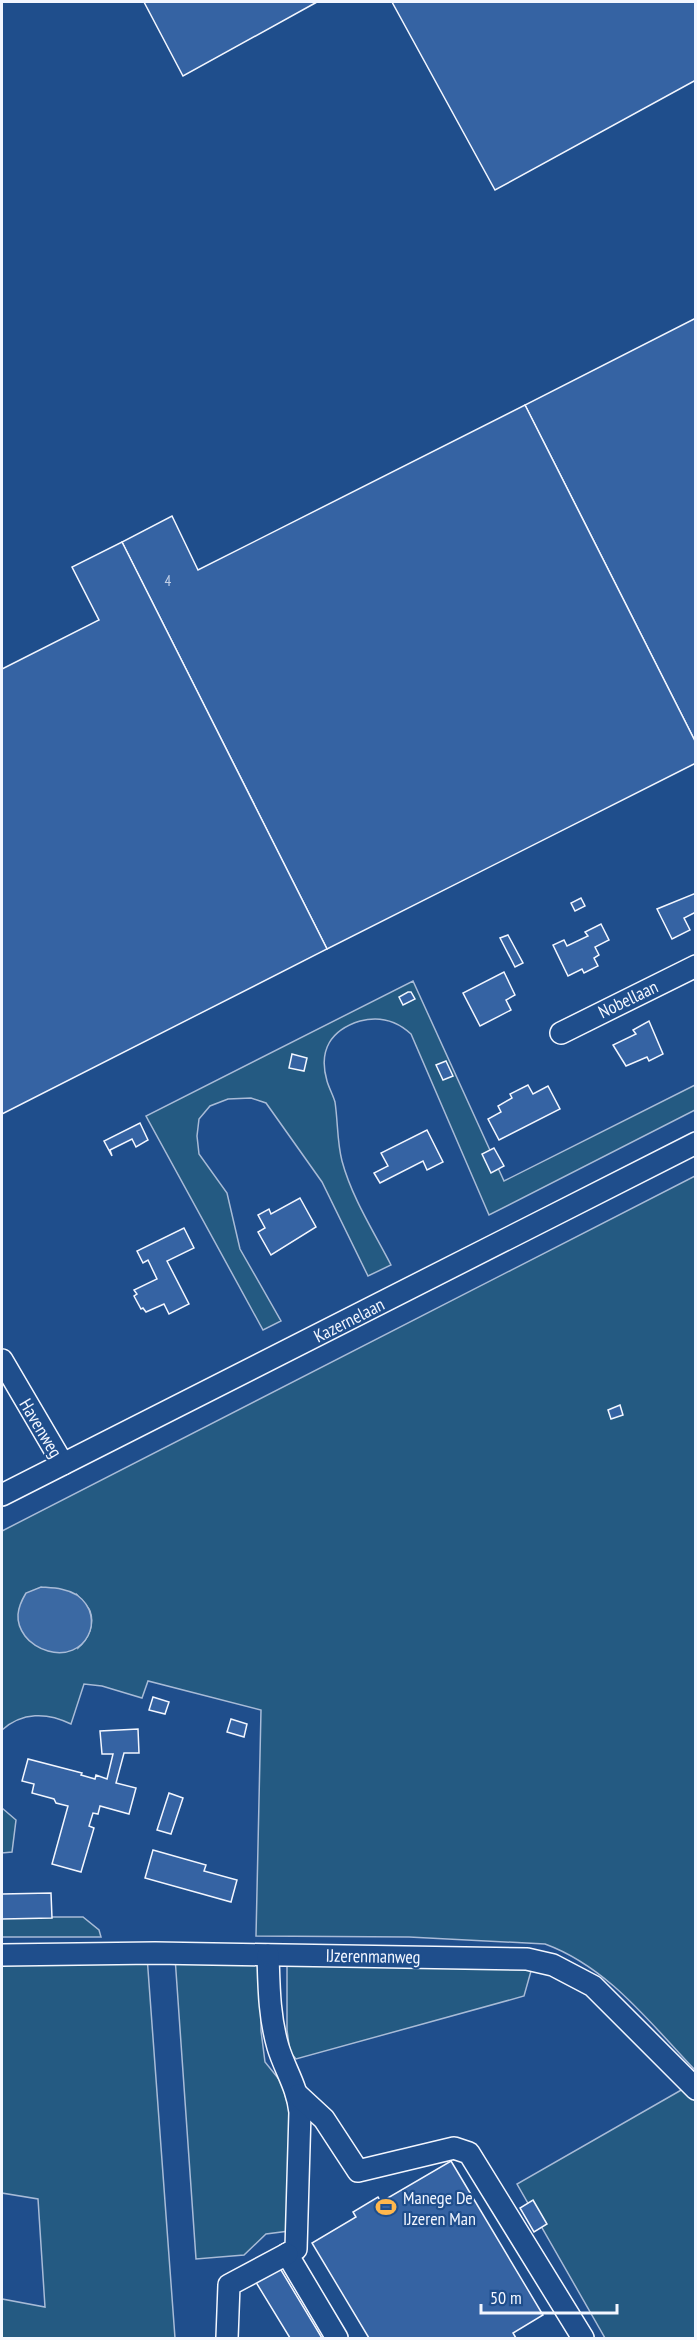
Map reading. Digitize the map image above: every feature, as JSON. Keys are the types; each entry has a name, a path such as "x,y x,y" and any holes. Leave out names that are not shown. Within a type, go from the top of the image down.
{"street":[{"name":"Nobellaan","path":"561,1033 696,966"},
{"name":"Kazernelaan","path":"2,1495 696,1143"},
{"name":"Havenweg","path":"2,1360 63,1464"},
{"name":"IJzerenmanweg","path":"2,1955 155,1953 526,1959 553,1965 593,1986 696,2090"},
{"path":"227,2338 229,2285 296,2249 300,2112 298,2095 278,2049 271,2017 268,1955"},
{"path":"298,2095 324,2119 358,2171 454,2148 469,2153 583,2338"},
{"path":"286,2254 337,2338"}],"shaded area":[{"path":"413,981 504,1181 695,1085 695,1110 489,1215 411,1034 394,1023 381,1019 360,1021 350,1025 334,1036 329,1043 324,1060 325,1070 335,1102 339,1147 346,1175 391,1265 368,1276 322,1182 266,1103 251,1098 228,1099 210,1106 199,1119 197,1136 199,1154 227,1193 240,1249 281,1321 263,1330 146,1116"},
{"path":"695,1176 695,2070 627,1998 608,1982 568,1954 545,1944 409,1937 256,1936 261,1710 148,1681 142,1698 102,1686 84,1684 71,1724 53,1717 35,1716 18,1720 2,1730 2,1531","holes":["77,1595 89,1609 92,1621 88,1636 78,1648"]},
{"path":"41,1587 68,1591 77,1595 86,1604 91,1615 88,1636 82,1644 72,1650 61,1653 45,1650 30,1641 19,1625 20,1604 26,1593"},
{"path":"2,1808 16,1820 12,1852 2,1853"},
{"path":"2,1917 83,1917 99,1930 101,1937 2,1937"},
{"path":"147,1956 175,2338 2,2338 2,2299 45,2307 38,2199 2,2193 2,1960"},
{"path":"175,1957 261,1958 261,2031 265,2062 282,2083 294,2142 289,2231 266,2234 244,2255 196,2259"},
{"path":"287,1959 514,1967 531,1971 524,1996 296,2059 290,2052 287,2030"},
{"path":"683,2089 695,2101 695,2338 605,2338 517,2184"}],"building":[{"path":"144,2 317,2 183,76"},
{"path":"392,2 696,2 696,80 495,190"},
{"path":"696,318 696,743 525,405"},
{"path":"525,405 696,743 696,763 327,949 122,542 172,516 198,570"},
{"path":"122,542 327,949 2,1114 2,669 99,620 72,567"},
{"path":"696,893 696,912 684,918 690,930 672,939 657,909"},
{"path":"581,898 585,906 575,911 571,903"},
{"path":"601,924 609,940 595,947 599,955 594,958 598,966 584,973 582,969 568,976 553,945 564,940 567,946 588,936 585,932"},
{"path":"508,935 523,963 515,967 500,938"},
{"path":"504,972 515,995 506,1000 511,1010 480,1026 463,993"},
{"path":"411,992 415,999 403,1005 399,997"},
{"path":"649,1021 663,1054 649,1061 647,1057 626,1066 613,1045 636,1034 633,1030"},
{"path":"292,1054 307,1058 304,1071 289,1068"},
{"path":"446,1061 453,1076 443,1080 436,1065"},
{"path":"528,1085 533,1094 548,1086 560,1109 499,1140 488,1119 501,1112 498,1106 512,1098 510,1094"},
{"path":"140,1123 148,1140 136,1147 132,1139 110,1150 112,1156 104,1141"},
{"path":"427,1130 443,1162 427,1170 423,1161 380,1183 374,1173 388,1166 381,1153"},
{"path":"494,1148 504,1166 491,1173 482,1154"},
{"path":"300,1198 316,1227 271,1255 258,1232 265,1228 258,1215 269,1209 271,1214"},
{"path":"184,1228 194,1248 167,1261 189,1304 169,1314 164,1304 146,1312 143,1308 141,1309 134,1296 137,1294 134,1290 157,1279 148,1260 143,1263 137,1251"},
{"path":"620,1405 623,1415 611,1419 608,1410"},
{"path":"153,1697 169,1702 165,1714 149,1710"},
{"path":"231,1719 247,1724 244,1737 227,1732"},
{"path":"138,1729 139,1753 124,1753 116,1783 136,1788 129,1814 100,1806 98,1814 93,1813 89,1826 94,1828 81,1872 52,1864 68,1806 56,1803 54,1799 32,1793 34,1784 22,1781 28,1759 82,1773 81,1775 95,1779 96,1775 107,1779 113,1754 102,1754 100,1731"},
{"path":"169,1793 183,1798 171,1834 157,1830"},
{"path":"153,1850 206,1865 204,1871 237,1880 231,1902 145,1878"},
{"path":"51,1893 52,1918 2,1919 2,1894"},
{"path":"451,2161 543,2315 513,2333 516,2338 369,2338 312,2243 356,2217 353,2212 378,2197 381,2202"},
{"path":"533,2200 547,2224 534,2232 520,2208"},
{"path":"278,2265 322,2338 290,2338 254,2279"}],"place":[{"name":"Manege De IJzeren Man","path":"386,2207"}]}
